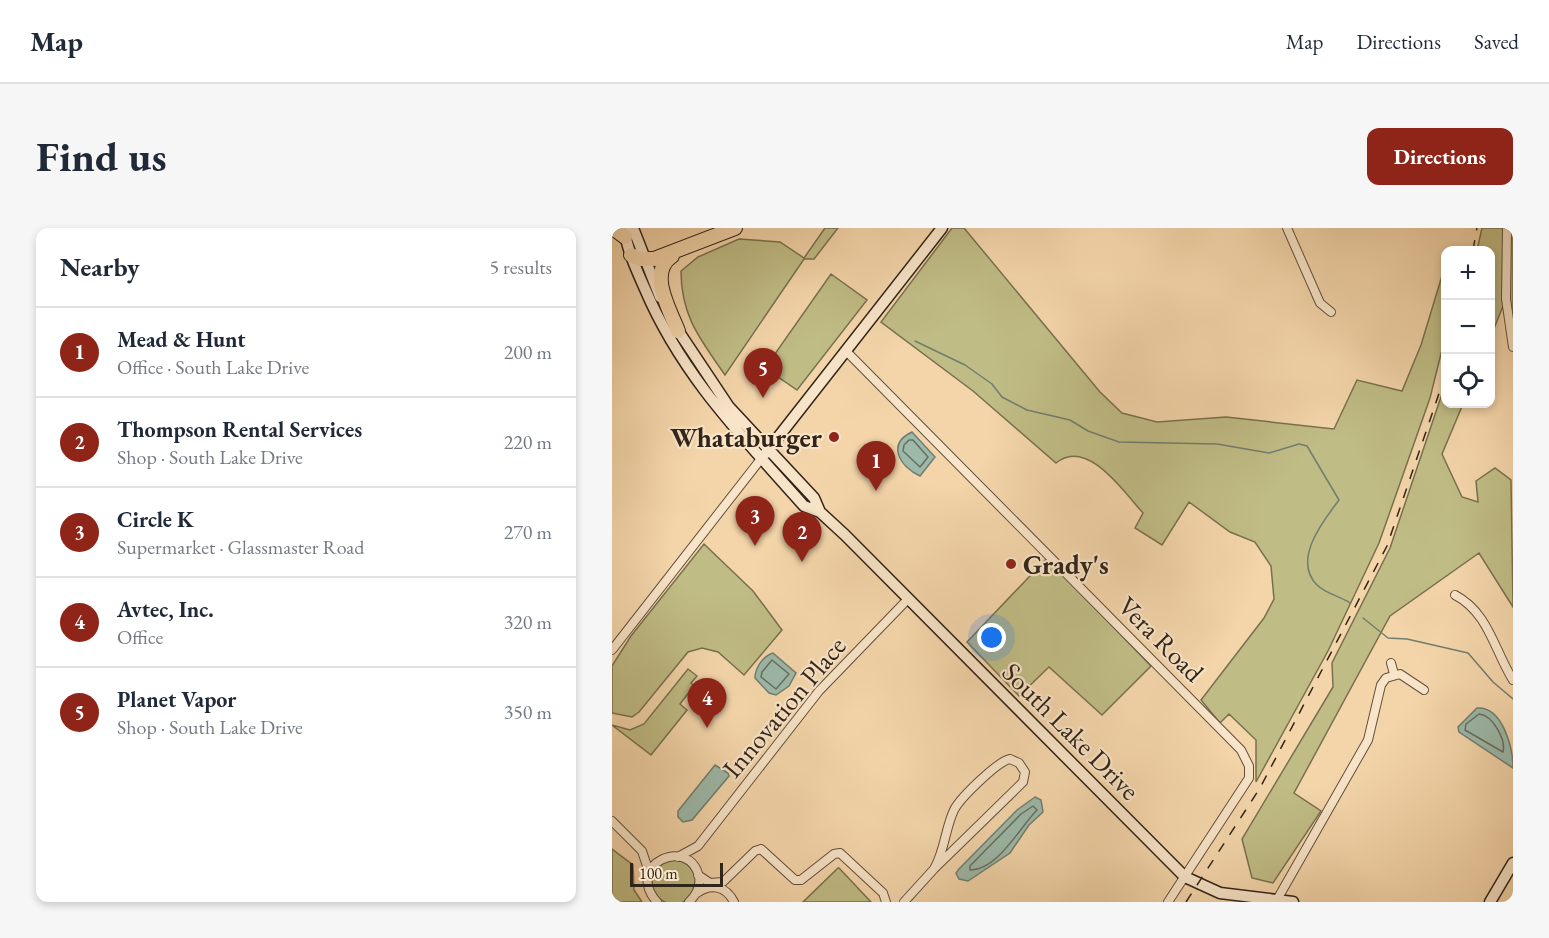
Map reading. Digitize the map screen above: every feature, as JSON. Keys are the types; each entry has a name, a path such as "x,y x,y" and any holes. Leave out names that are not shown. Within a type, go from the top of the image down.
{"highway":[{"path":"613,228 627,231"},
{"path":"638,257 654,259 735,228"},
{"path":"678,251 663,262 660,271 662,286 678,331"}],"main road":[{"path":"765,455 942,228"},
{"name":"South Lake Drive","path":"627,231 638,257 678,331 724,400 765,455"},
{"name":"South Lake Drive","path":"638,257 652,306 677,354 724,418 814,498 820,512 1185,877 1216,892 1278,898 1293,902"},
{"path":"1490,902 1513,863"}],"street":[{"path":"1287,228 1320,303 1331,312"},
{"path":"1507,228 1506,299 1513,347"},
{"name":"Vera Road","path":"846,351 1241,750 1249,766 1249,778 1168,902"},
{"path":"612,650 765,455"},
{"path":"1455,595 1473,607 1495,639 1505,667 1513,680"},
{"name":"Innovation Place","path":"678,857 698,846 819,691 908,599"},
{"path":"1391,663 1394,674"},
{"path":"1278,898 1368,740 1381,685 1386,678 1394,674 1406,676 1424,690"},
{"path":"904,902 934,868 1023,782 1025,772 1019,763 1010,759 1000,763 957,805 942,854 934,868"},
{"path":"612,821 642,851 649,872 648,888 657,902"},
{"path":"693,899 698,846"},
{"path":"649,872 658,861 678,857 710,883 723,882 755,851 761,849 795,880 801,880 831,856 840,854 883,893 886,902"},
{"path":"642,851 665,858"},
{"path":"693,899 710,887 720,888 734,902"}],"shaded area":[{"path":"825,228 838,228 814,259 804,259 725,375 700,338 688,314 684,301 681,271 698,257 739,239 780,242 804,258"},
{"path":"952,228 964,228 1100,392 1122,413 1157,422 1226,417 1334,429 1357,380 1402,391 1421,345 1441,279 1441,354 1430,398 1379,543 1328,651 1256,782 1256,740 1229,714 1220,723 1201,700 1264,618 1274,599 1271,566 1255,542 1230,532 1189,502 1162,545 1135,528 1143,513 1104,470 1080,457 1068,457 1056,463 973,391 881,322"},
{"path":"1482,228 1513,228 1513,347 1505,301 1495,326 1495,246 1478,246"},
{"path":"831,274 867,300 797,390 765,368"},
{"path":"1441,397 1441,408 1461,408 1442,454 1462,497 1478,502 1476,481 1495,468 1511,480 1513,607 1479,553 1390,616 1294,793 1321,811 1273,883 1252,878 1242,839 1333,687 1332,663 1390,548"},
{"path":"704,544 753,591 782,630 744,675 718,652 702,648 688,652 639,712 632,717 612,713 612,666 631,636"},
{"path":"1047,558 1151,666 1102,715 1049,667 1019,696 967,642"},
{"path":"688,669 697,676 691,683 694,686 680,704 687,710 651,755 612,725 630,730 644,724"},
{"path":"612,849 633,865 634,890 642,902 612,902"},
{"path":"674,860 683,861 690,866 695,873 695,891 690,898 683,903 674,904 665,903 658,898 653,891 652,882 653,873 658,866 665,861"},
{"path":"838,868 871,902 803,902"}],"water":[{"path":"912,432 935,457 920,476 907,467 899,455 899,443"},
{"path":"773,653 796,673 789,686 776,695 769,693 755,678 760,663"},
{"path":"1477,708 1486,709 1500,721 1511,750 1513,768 1459,732 1458,727"},
{"path":"715,765 729,776 692,820 683,822 678,817 678,811"},
{"path":"1035,797 1041,800 1043,812 1029,825 1010,853 968,881 959,879 956,873 959,869 1017,810"}],"waterway":[{"path":"915,341 965,365 992,384 1002,397 1027,410 1070,420 1088,431 1119,442 1217,444 1269,453 1299,444 1307,446 1339,500 1313,541 1308,564 1310,575 1321,588 1350,603"},
{"path":"1363,618 1388,638 1407,639 1468,653 1493,682 1513,699"}],"railway":[{"path":"1474,246 1477,228"},
{"path":"1186,902 1260,788 1387,546 1441,388"}],"place":[{"name":"Planet Vapor","path":"763,398"},
{"name":"Whataburger","path":"834,437"},
{"name":"Mead & Hunt","path":"876,491"},
{"name":"Circle K","path":"755,546"},
{"name":"Thompson Rental Services","path":"802,562"},
{"name":"Grady's","path":"1011,564"},
{"name":"Avtec, Inc.","path":"707,728"}]}
